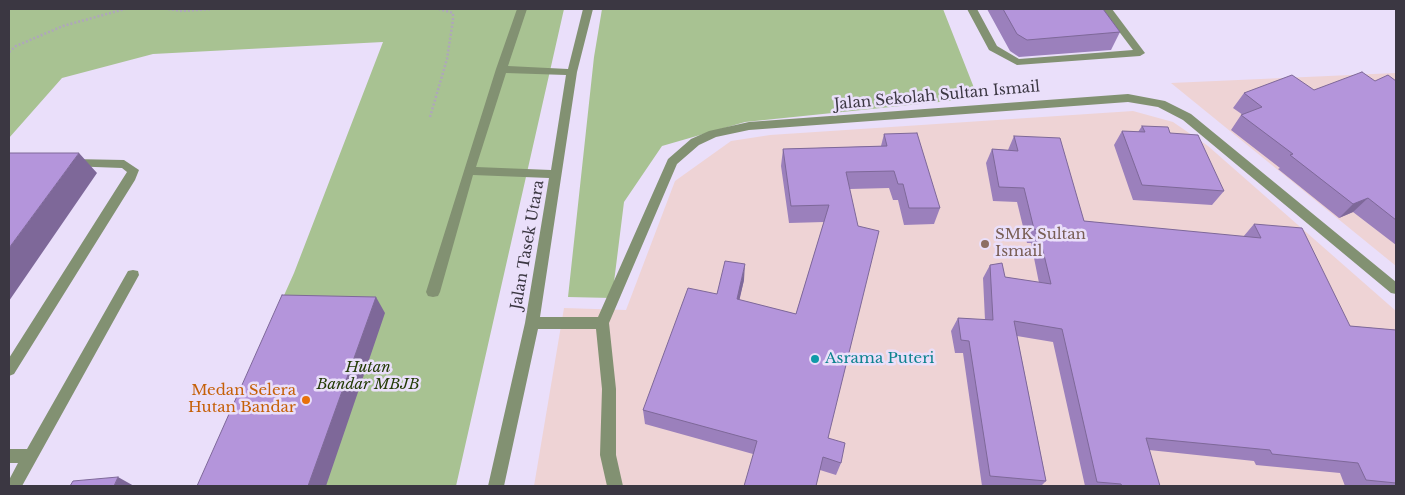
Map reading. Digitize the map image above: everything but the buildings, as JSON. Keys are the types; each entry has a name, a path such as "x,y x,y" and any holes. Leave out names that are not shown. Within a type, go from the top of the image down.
{"street":[{"path":"433,292 501,69 522,9"},
{"name":"Jalan Tasek Utara","path":"496,486 532,323 572,72 588,9"},
{"path":"972,9 994,48 1017,62 1140,53 1107,9"},
{"path":"501,69 572,72"},
{"name":"Jalan Sekolah Sultan Ismail","path":"602,323 672,162 695,142 713,134 748,126 1128,98 1161,104 1187,117 1396,289"},
{"path":"9,370 131,177 133,170 128,165 116,163 58,163"},
{"path":"469,171 557,174"},
{"path":"14,486 133,275"},
{"path":"532,323 602,323 609,390 608,455 615,486"},
{"path":"9,456 31,456"}],"path":[{"path":"9,52 16,46 62,26 125,9"},
{"path":"168,9 182,11 212,9"},
{"path":"430,117 447,59 453,20 453,13 439,9"}],"shaded area":[{"path":"1396,73 1396,266 1171,83"},
{"name":"SMK Sultan Ismail","path":"1133,111 1173,122 1208,146 1396,311 1396,486 534,486 564,308 626,310 675,181 731,141 770,135"}],"green space":[{"name":"Hutan Bandar MBJB","path":"9,9 564,9 456,486 199,486 294,273 383,42 153,54 62,78 9,138"},
{"path":"602,9 943,9 978,98 745,122 662,146 624,202 612,298 568,297 594,57"}],"place":[{"name":"SMK Sultan Ismail","path":"985,244"},
{"name":"Asrama Puteri","path":"815,359"},
{"name":"Medan Selera Hutan Bandar","path":"306,400"}]}
